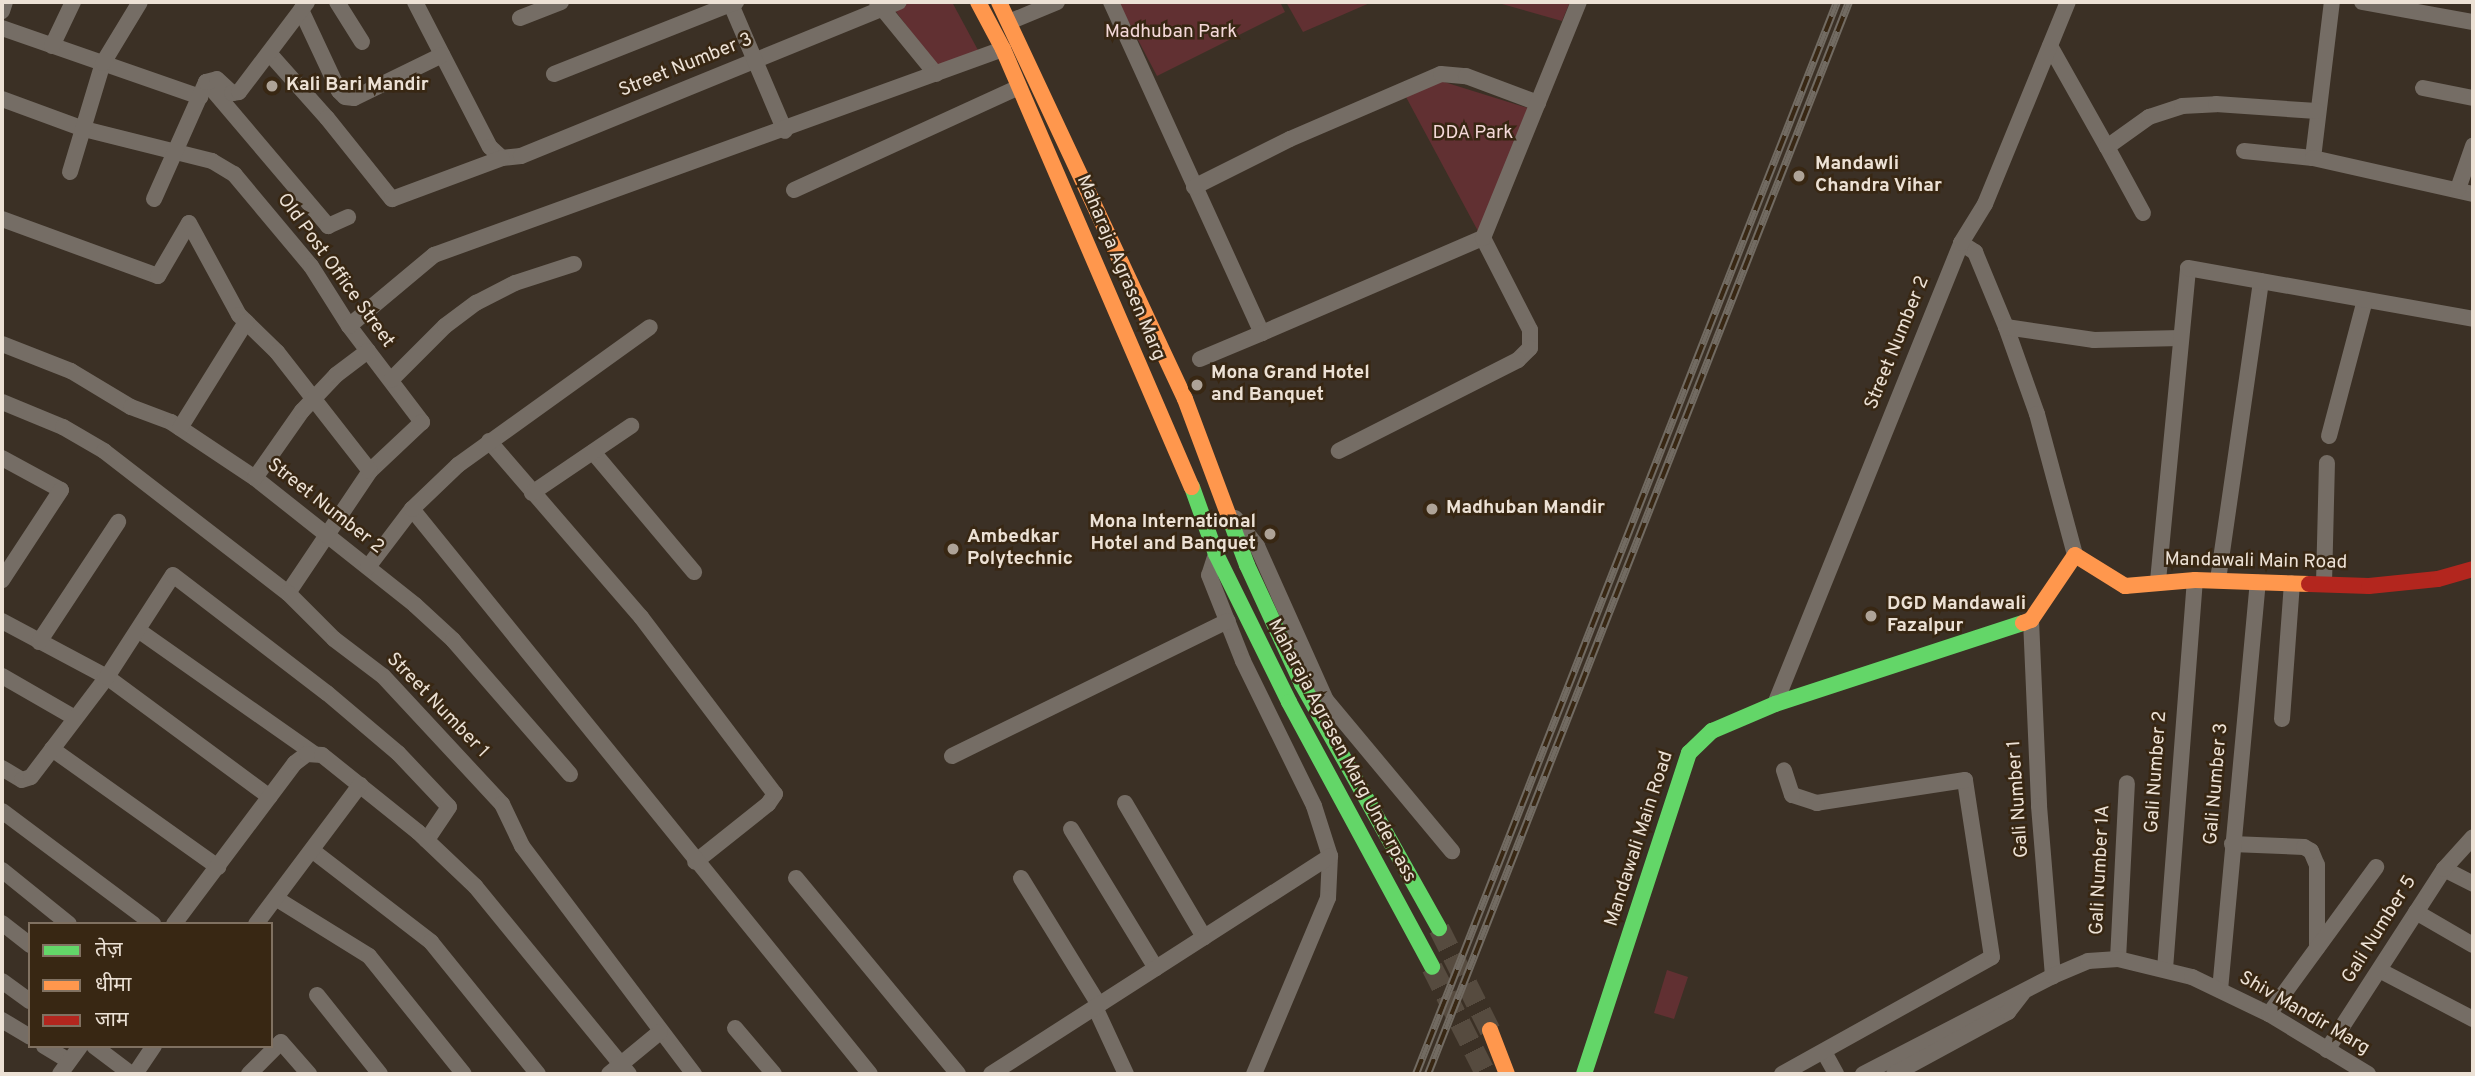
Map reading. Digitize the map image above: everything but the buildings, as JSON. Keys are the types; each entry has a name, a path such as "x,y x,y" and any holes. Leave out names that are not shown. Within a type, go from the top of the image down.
{"main road":[{"name":"Maharaja Agrasen Marg","path":"978,2 1003,49 1187,474 1216,554"},
{"name":"Maharaja Agrasen Marg","path":"999,2 1185,399 1225,505"},
{"path":"1187,474 1210,466"},
{"name":"Maharaja Agrasen Marg Underpass","path":"1225,505 1247,565 1301,684 1439,928"},
{"name":"Maharaja Agrasen Marg Underpass","path":"1216,554 1289,702 1433,967"},
{"path":"2031,620 2075,555"},
{"name":"Mandawali Main Road","path":"2075,555 2125,586 2158,581 2195,580 2369,586 2438,579 2473,569"},
{"name":"Mandawali Main Road","path":"1584,1074 1689,753 1712,731 1775,704 2031,620"},
{"path":"1490,1030 1507,1074"}],"street":[{"path":"2,11 5,2"},
{"path":"52,46 73,2"},
{"path":"70,172 103,63 140,2"},
{"path":"337,2 362,42"},
{"path":"415,2 496,153"},
{"path":"520,18 561,2"},
{"path":"554,74 733,2 785,131"},
{"name":"Street Number 3","path":"269,53 327,118 392,199 496,153 521,156 755,60 879,5 898,2"},
{"path":"1009,22 1056,2"},
{"path":"1111,2 1262,332"},
{"path":"1200,359 1483,238 1579,2"},
{"name":"Street Number 2","path":"1775,704 1961,243 1985,204 2068,2"},
{"path":"2313,158 2332,2"},
{"path":"2362,2 2473,22"},
{"path":"879,5 936,74"},
{"path":"304,6 345,97 354,98 442,55"},
{"path":"154,199 203,90 217,79 232,93 239,92 304,6"},
{"path":"2,28 103,63 203,90 328,226 348,217"},
{"path":"2050,46 2143,213"},
{"path":"349,326 434,256 785,131 1003,49"},
{"path":"1194,187 1290,139 1441,74 1466,76 1538,103"},
{"path":"794,190 1019,87"},
{"path":"2423,88 2473,98"},
{"name":"Old Post Office Street","path":"2,99 84,129 212,161 234,174 311,266 349,326 422,422 370,471"},
{"path":"2107,146 2149,117 2182,106 2216,104 2317,111"},
{"path":"2244,151 2313,158 2465,192 2473,146"},
{"path":"2,219 154,276 161,274 189,223 239,315 276,352 370,471 288,593"},
{"path":"1339,451 1518,360 1530,348 1530,330 1483,238"},
{"path":"1961,243 1975,252 2006,327 2037,414 2075,555"},
{"path":"390,380 445,326 476,303 516,283 574,264"},
{"path":"2158,581 2188,268 2473,318"},
{"path":"2218,580 2262,281"},
{"path":"2329,436 2365,300"},
{"path":"180,428 246,322"},
{"path":"368,568 412,509 458,464 650,327"},
{"path":"2006,327 2094,340 2181,338"},
{"name":"Street Number 2","path":"2,344 71,372 131,407 180,428 256,478 453,640 569,774"},
{"path":"256,478 313,399 336,375 368,351"},
{"name":"Street Number 1","path":"2,402 63,427 104,451 288,593 334,639 383,676 502,804 522,846 694,1074"},
{"path":"532,493 631,426"},
{"path":"488,441 640,617 775,794 768,804 695,862"},
{"path":"593,452 694,572"},
{"path":"2,580 61,490 3,462"},
{"path":"2324,584 2328,463"},
{"path":"1225,505 1257,546 1326,700 1452,851"},
{"path":"412,509 695,862 870,1074"},
{"path":"39,642 118,522"},
{"path":"1216,554 1209,575 1314,806 1330,856 1328,898 1254,1074"},
{"path":"2,768 27,780 107,677 173,575 327,692 398,753 449,807 427,840"},
{"name":"Gali Number 2","path":"2165,969 2195,580"},
{"name":"Gali Number 3","path":"2220,990 2258,583"},
{"path":"2282,719 2292,583"},
{"name":"Gali Number 1","path":"2031,620 2039,806 2053,976"},
{"path":"2,621 107,677 270,797"},
{"path":"952,756 1228,621"},
{"path":"138,630 313,752 322,755 427,840 475,886 620,1071 660,1032"},
{"path":"2,676 75,718"},
{"path":"52,749 218,867"},
{"path":"176,922 295,763 313,752"},
{"path":"1782,1074 1992,957 1965,780 1817,803 1792,795 1784,770"},
{"name":"Gali Number 1A","path":"2118,959 2127,783"},
{"path":"258,922 360,785"},
{"path":"1125,803 1203,937"},
{"path":"2,811 150,922"},
{"path":"1071,829 1156,968"},
{"name":"Gali Number 5","path":"2327,1051 2381,971 2444,869 2473,837"},
{"path":"2232,844 2304,847 2311,851 2317,865 2317,948"},
{"path":"313,851 431,942 538,1074"},
{"path":"991,1074 1330,856"},
{"path":"2269,1014 2376,867"},
{"path":"2444,869 2473,884"},
{"path":"2,870 67,922"},
{"path":"796,878 958,1074"},
{"path":"1021,878 1097,1006 1126,1074"},
{"path":"276,899 369,956 464,1074"},
{"path":"2416,912 2473,945"},
{"path":"2,923 28,943"},
{"name":"Shiv Mandir Marg","path":"1863,1074 2001,1000 2022,994 2053,976 2088,961 2118,959 2165,969 2220,990 2269,1014 2368,1074"},
{"path":"2381,971 2473,1018"},
{"path":"2,981 28,999"},
{"name":"Shiv Mandir Marg","path":"1894,1074 2008,1013 2022,994"},
{"path":"317,995 380,1074"},
{"path":"2,1020 28,1036"},
{"path":"735,1028 774,1074"},
{"path":"249,1074 281,1042 309,1074"},
{"path":"46,1048 64,1068 79,1048"},
{"path":"97,1048 133,1074 152,1048"},
{"path":"1824,1052 1836,1074"}],"green space":[{"path":"910,2 952,2 979,52 938,68 894,9"},
{"name":"Madhuban Park","path":"1118,2 1280,2 1285,12 1157,76"},
{"path":"1286,2 1372,2 1303,32"},
{"path":"1495,2 1570,2 1562,21"},
{"name":"DDA Park","path":"1441,81 1528,108 1479,233 1406,97"},
{"path":"1667,970 1688,977 1674,1019 1654,1013"}],"tunnel":[{"path":"1439,928 1490,1030"},
{"path":"1432,967 1486,1074"}],"railway":[{"path":"1416,1074 1837,2"},
{"path":"1428,1074 1849,2"}],"traffic: fast":[{"path":"1192,487 1216,554 1289,702 1432,967"},
{"path":"1231,522 1247,565 1302,684 1439,928"},
{"path":"1584,1074 1689,753 1712,731 1775,704 2023,623"}],"traffic: slow":[{"path":"978,2 1003,49 1192,487"},
{"path":"999,2 1185,399 1231,522"},
{"path":"2023,623 2031,620 2075,555 2125,586 2195,580 2309,584"},
{"path":"1490,1030 1507,1074"}],"traffic: jam":[{"path":"2309,584 2369,586 2438,579 2473,569"}],"place":[{"name":"Kali Bari Mandir","path":"272,86"},
{"name":"Mandawli Chandra Vihar","path":"1799,176"},
{"name":"Mona Grand Hotel and Banquet","path":"1197,385"},
{"name":"Madhuban Mandir","path":"1432,509"},
{"name":"Mona International Hotel and Banquet","path":"1270,534"},
{"name":"Ambedkar Polytechnic","path":"953,549"},
{"name":"DGD Mandawali Fazalpur","path":"1871,616"}]}
